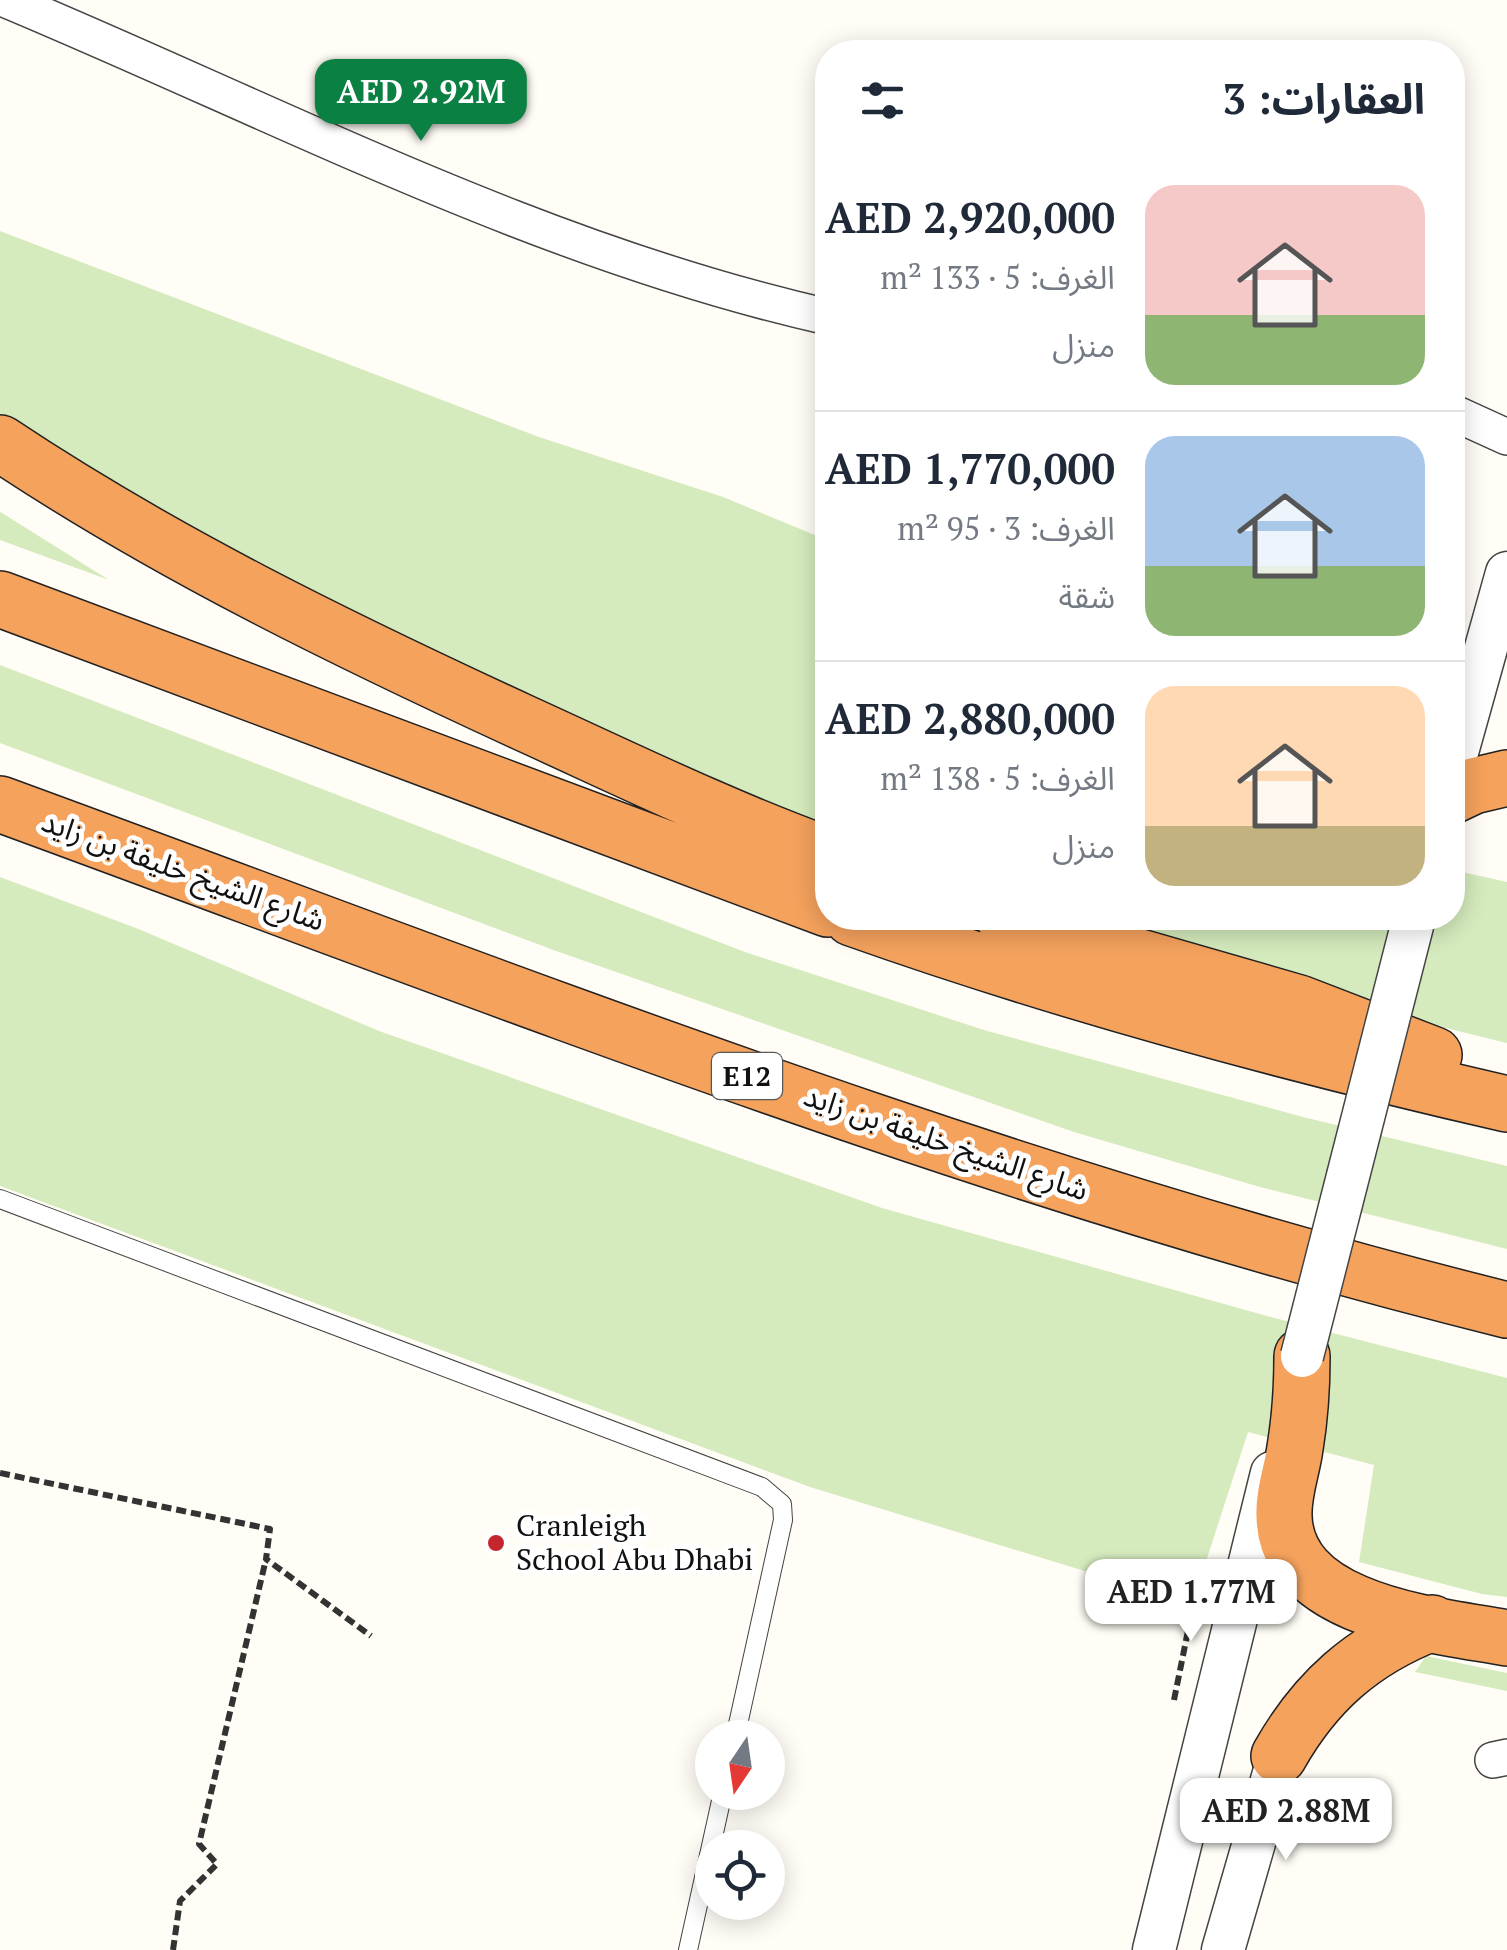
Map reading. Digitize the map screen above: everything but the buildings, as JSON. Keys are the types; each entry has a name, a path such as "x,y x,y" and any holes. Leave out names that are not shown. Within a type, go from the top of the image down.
{"highway":[{"path":"0,443 140,532 271,602 646,779 815,850"},
{"path":"0,599 815,904"},
{"path":"1465,790 1507,778"},
{"name":"شارع الشيخ خليفة بن زايد","path":"0,804 656,1044 1060,1183 1246,1240 1507,1310"},
{"path":"888,930 1204,1029 1507,1104"},
{"path":"1044,930 1348,1020 1444,1060 1507,1094"},
{"path":"1302,1356 1299,1419 1284,1515 1291,1549 1304,1569 1322,1586 1350,1601 1507,1638"},
{"path":"1279,1756 1310,1706 1353,1664 1390,1641 1432,1623"}],"street":[{"path":"7,0 518,221 687,280 815,314"},
{"path":"1465,418 1507,436"},
{"path":"1465,723 1507,573"},
{"path":"1154,1950 1411,930"},
{"path":"1223,1950 1279,1756"}],"lane":[{"path":"0,1199 762,1487 782,1504 783,1520 739,1720"},
{"path":"688,1950 719,1810"}],"path":[{"path":"0,1473 270,1529 198,1844 217,1864 180,1901 173,1950"},
{"path":"266,1558 372,1636"}],"green space":[{"path":"0,231 539,437 723,497 815,535 815,834 443,664 0,425"},
{"path":"2,513 109,580 0,540"},
{"path":"0,665 745,952 984,1030 1303,1117 1507,1166 1507,1249 1260,1187 1074,1132 559,952 0,743"},
{"path":"1465,873 1507,882 1507,1043 1267,984 1076,930 1465,930"},
{"path":"0,877 136,928 379,1031 882,1208 1267,1316 1507,1378 1507,1597 1359,1562 1374,1465 1248,1432 1198,1586 1176,1599 810,1487 0,1186"},
{"path":"1426,1656 1507,1673 1507,1691 1415,1672"}],"place":[{"name":"Cranleigh School Abu Dhabi","path":"496,1543"}]}
